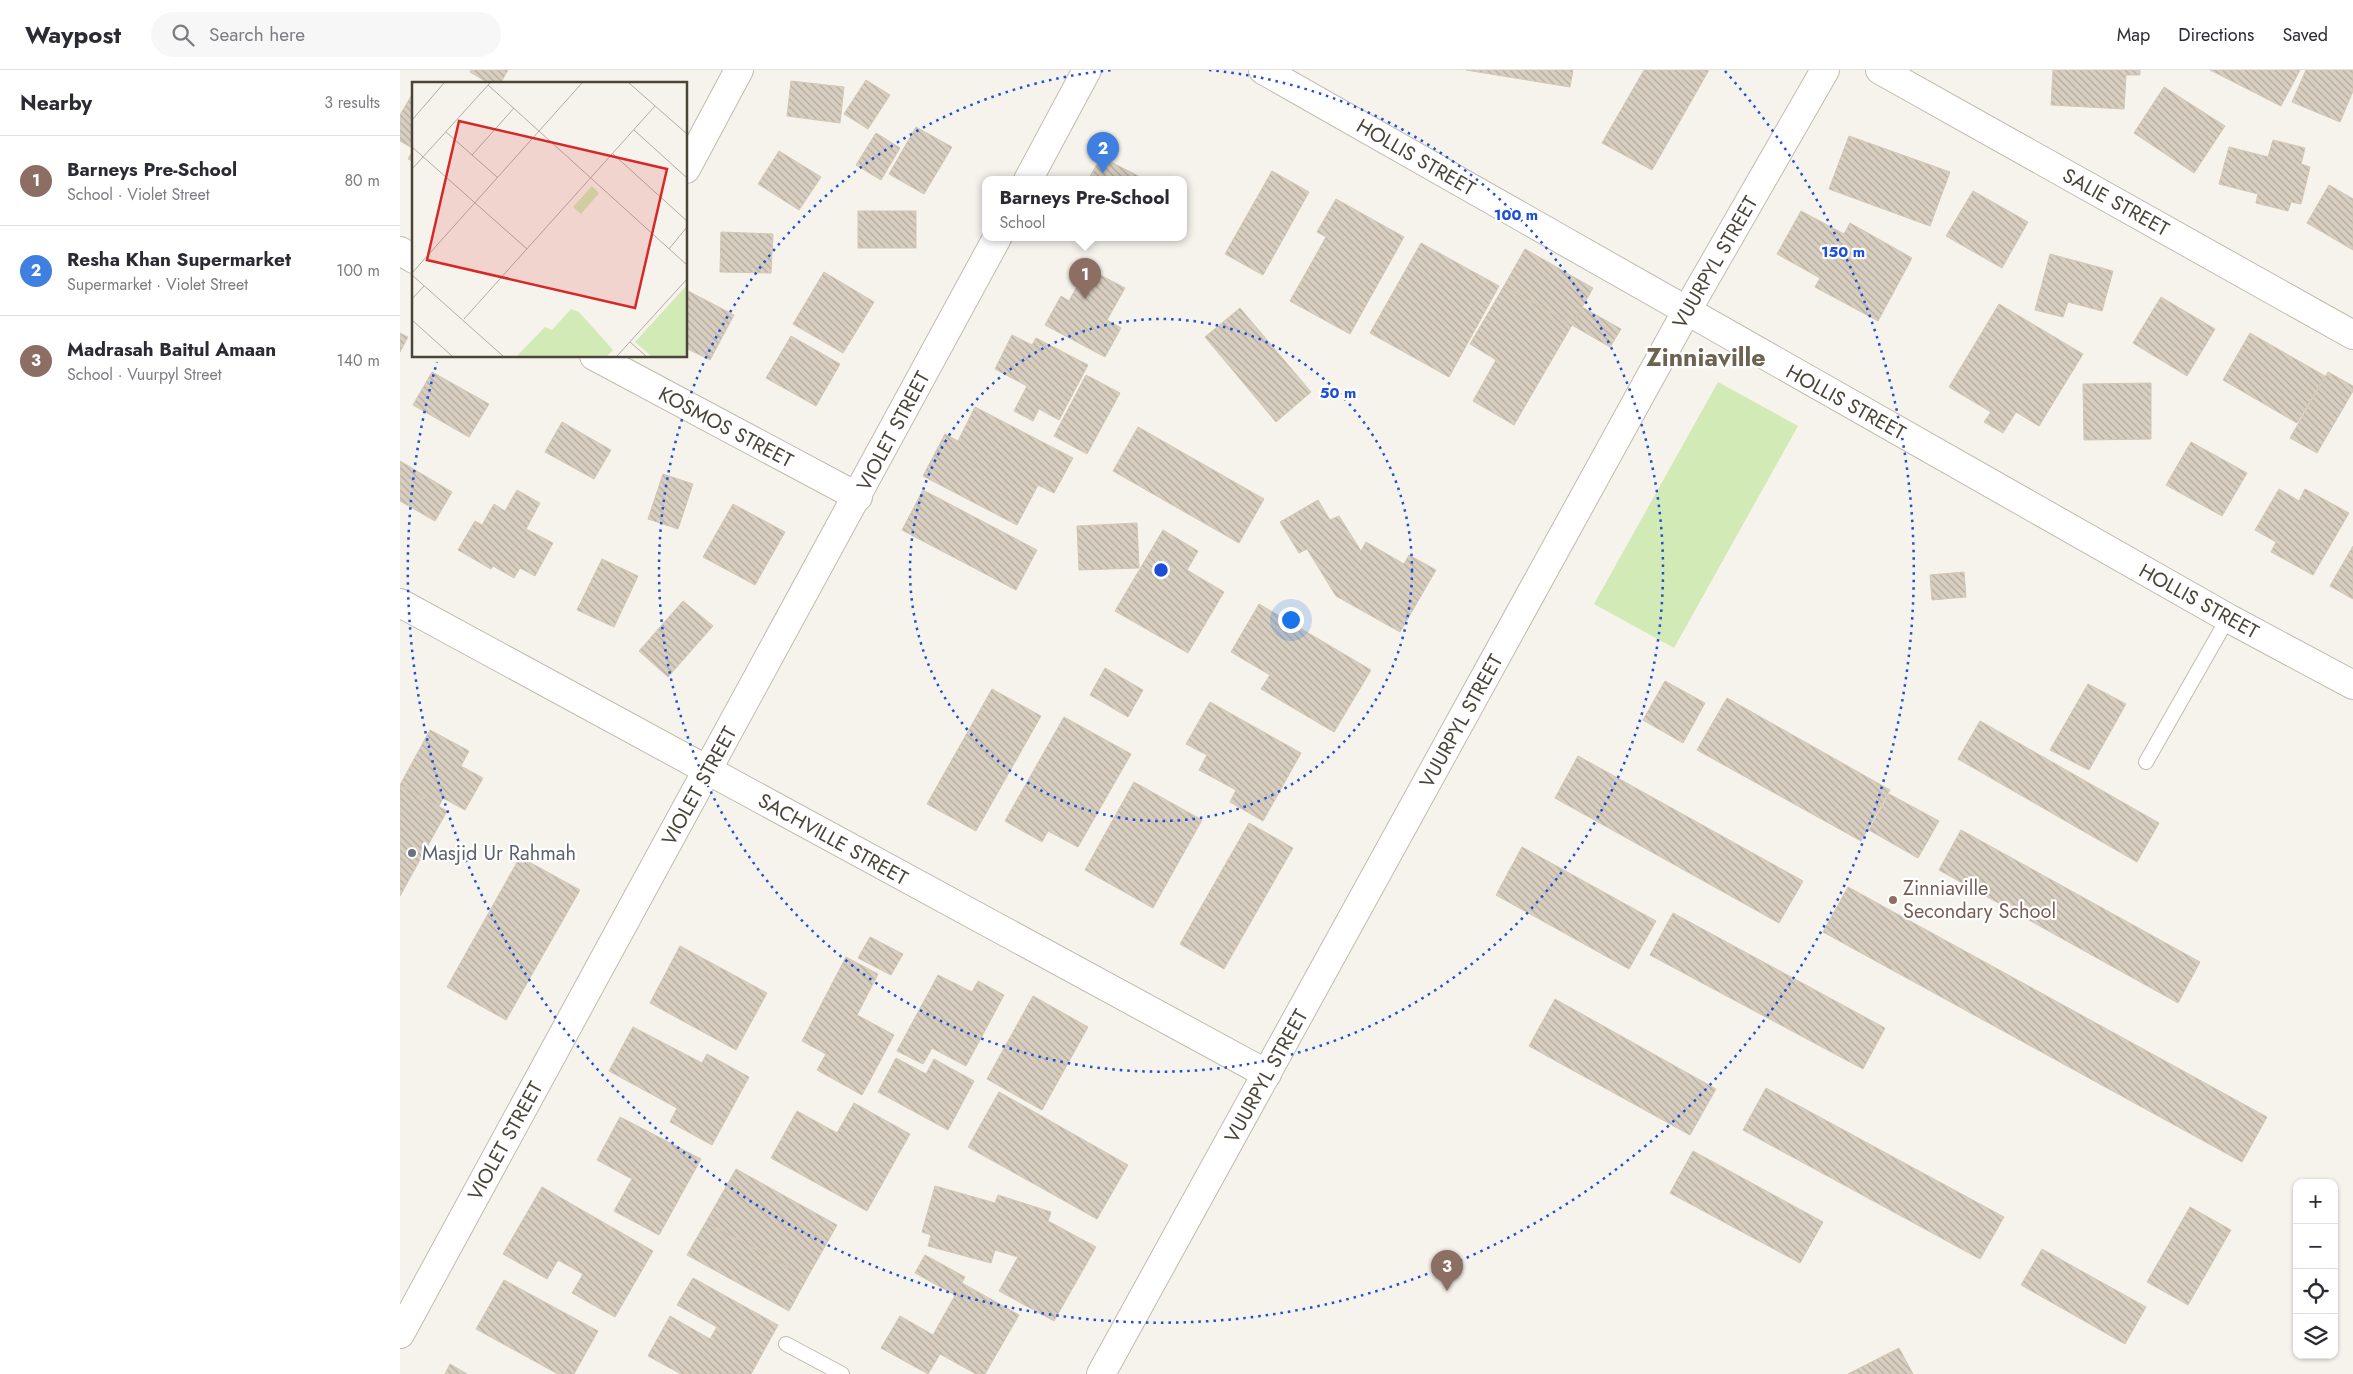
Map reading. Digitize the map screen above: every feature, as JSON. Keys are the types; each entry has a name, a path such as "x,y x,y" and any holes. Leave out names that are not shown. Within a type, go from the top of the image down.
{"street":[{"path":"688,165 739,70"},
{"path":"1030,176 1087,70"},
{"name":"HOLLIS STREET","path":"1264,70 1686,312 2228,618 2353,685"},
{"name":"VUURPYL STREET","path":"1101,1374 1686,312 1825,70"},
{"name":"SALIE STREET","path":"1880,70 2353,335"},
{"name":"VIOLET STREET","path":"400,1334 858,497 995,241"},
{"path":"400,251 412,258"},
{"name":"KOSMOS STREET","path":"598,358 858,497"},
{"name":"SACHVILLE STREET","path":"400,603 1267,1074"}],"lane":[{"path":"2146,762 2228,618"},
{"path":"786,1344 842,1374"}],"green space":[{"path":"1718,382 1798,426 1674,648 1594,604"}],"building":[{"path":"471,70 508,70 501,82 487,82 470,72"},
{"path":"1466,70 1573,70 1570,87"},
{"path":"1644,70 1709,70 1652,170 1602,143"},
{"path":"2053,70 2140,70 2140,75 2126,75 2124,109 2051,105"},
{"path":"2210,70 2300,70 2281,106"},
{"path":"2306,70 2353,70 2353,91 2340,122 2292,102"},
{"path":"866,80 890,95 868,129 844,114"},
{"path":"791,81 844,87 840,123 787,116"},
{"path":"2164,87 2225,126 2194,173 2134,133"},
{"path":"412,94 412,148 400,141 400,115"},
{"path":"916,127 952,147 924,194 889,174"},
{"path":"876,133 900,148 881,180 856,165"},
{"path":"1849,136 1950,172 1930,226 1829,189"},
{"path":"2273,140 2305,148 2301,164 2310,167 2301,204 2291,202 2288,211 2256,203 2258,194 2219,184 2229,147 2268,157"},
{"path":"779,151 821,177 799,210 758,184"},
{"path":"412,152 412,161 408,159"},
{"path":"1101,157 1138,176 1090,176"},
{"path":"1272,171 1309,192 1263,275 1225,254"},
{"path":"2329,185 2353,199 2353,250 2307,223"},
{"path":"1973,191 2028,222 2002,268 1946,236"},
{"path":"1336,199 1404,237 1350,334 1290,301 1326,237 1317,232"},
{"path":"858,211 916,211 916,248 858,248"},
{"path":"1801,211 1844,234 1850,223 1912,258 1878,321 1815,287 1820,278 1777,254"},
{"path":"721,232 773,234 771,273 720,272"},
{"path":"1421,243 1499,286 1449,377 1370,333"},
{"path":"1525,249 1593,288 1572,325 1504,286"},
{"path":"2050,254 2113,271 2102,311 2068,302 2063,317 2035,310"},
{"path":"1087,268 1125,288 1107,320 1121,328 1105,357 1045,325 1061,296 1069,301"},
{"path":"824,272 874,302 843,353 793,324"},
{"path":"1504,286 1572,325 1514,425 1473,401 1496,360 1470,344"},
{"path":"688,291 734,315 710,360 688,349"},
{"path":"2161,297 2215,329 2187,376 2133,343"},
{"path":"1999,304 2083,354 2039,426 2016,412 2003,433 1984,422 1991,412 1949,387"},
{"path":"1582,307 1621,329 1610,347 1572,325"},
{"path":"1240,308 1311,392 1276,422 1205,337"},
{"path":"400,333 408,337 400,352"},
{"path":"2250,333 2325,376 2297,423 2223,380"},
{"path":"1012,335 1032,345 1036,338 1088,365 1059,420 1039,409 1033,421 1014,411 1027,386 995,369"},
{"path":"791,336 840,364 816,406 766,378"},
{"path":"432,372 489,404 469,437 413,405"},
{"path":"2328,372 2353,386 2353,391 2317,453 2290,438"},
{"path":"1086,375 1120,393 1087,454 1054,436"},
{"path":"2151,383 2151,439 2084,440 2083,384"},
{"path":"975,407 1073,458 1054,493 1038,485 1017,525 923,476 945,434 958,441"},
{"path":"562,422 611,450 594,479 545,452"},
{"path":"1138,427 1264,499 1239,543 1113,471"},
{"path":"2191,442 2247,473 2222,516 2166,485"},
{"path":"400,461 452,492 435,521 400,501"},
{"path":"663,474 693,484 678,529 648,519"},
{"path":"2279,489 2299,501 2305,489 2349,513 2313,575 2271,552 2276,542 2255,530"},
{"path":"517,490 540,503 526,529 553,543 535,576 520,568 514,578 493,566 491,569 458,550 475,521 482,525 494,504 505,511"},
{"path":"923,490 1037,550 1016,590 902,530"},
{"path":"1318,500 1330,520 1339,516 1361,551 1366,542 1404,564 1409,555 1436,570 1400,632 1336,596 1307,549 1299,553 1280,522"},
{"path":"733,504 785,532 755,585 703,557"},
{"path":"1137,523 1139,568 1079,570 1077,526"},
{"path":"1163,530 1198,551 1187,570 1224,592 1188,653 1115,611"},
{"path":"2353,546 2353,599 2330,586"},
{"path":"602,559 638,576 614,627 577,610"},
{"path":"1964,572 1966,597 1932,600 1930,575"},
{"path":"683,601 713,626 668,677 639,651"},
{"path":"1259,604 1371,670 1334,732 1261,689 1270,675 1231,652"},
{"path":"1105,668 1143,690 1128,717 1090,695"},
{"path":"1665,681 1705,703 1683,743 1643,720"},
{"path":"2088,684 2126,704 2089,770 2050,750"},
{"path":"992,689 1041,716 976,831 927,804"},
{"path":"1727,698 1890,790 1861,841 1697,750"},
{"path":"1210,702 1301,753 1263,821 1230,802 1236,790 1199,770 1207,755 1186,744"},
{"path":"1064,717 1131,754 1078,847 1048,831 1042,842 1005,821"},
{"path":"1980,721 2159,823 2137,862 1958,759"},
{"path":"430,730 469,751 461,766 483,778 465,810 443,798 439,806 400,785"},
{"path":"1578,756 1803,881 1779,923 1555,798"},
{"path":"1134,782 1202,820 1153,908 1085,870"},
{"name":"Masjid Ur Rahmah","path":"400,785 447,811 400,896"},
{"path":"1889,794 1939,821 1918,858 1869,830"},
{"path":"1249,823 1293,848 1224,969 1180,944"},
{"path":"1961,830 2200,962 2178,1003 1939,870"},
{"path":"1522,847 1656,921 1629,969 1496,895"},
{"path":"520,857 580,890 506,1020 447,987"},
{"path":"1848,887 2267,1117 2242,1162 1823,932"},
{"path":"1673,913 1885,1028 1863,1069 1650,955"},
{"path":"870,937 903,954 891,975 858,958"},
{"path":"680,946 767,993 736,1050 650,1003"},
{"path":"846,957 878,974 857,1015 894,1035 862,1095 817,1070 826,1054 802,1041"},
{"path":"938,975 972,992 978,981 1004,995 966,1066 932,1048 923,1064 897,1051"},
{"path":"1033,996 1088,1027 1042,1110 987,1079"},
{"path":"1555,999 1716,1089 1690,1135 1529,1046"},
{"path":"633,1027 702,1063 707,1054 749,1077 712,1145 670,1122 677,1108 609,1071"},
{"path":"896,1058 926,1074 934,1059 974,1081 948,1130 878,1092"},
{"path":"1766,1088 2004,1217 1980,1259 1743,1130"},
{"path":"999,1092 1128,1165 1097,1219 968,1147"},
{"path":"854,1103 910,1134 867,1211 771,1158 797,1111 837,1133"},
{"path":"620,1117 701,1159 659,1235 614,1211 632,1179 597,1160"},
{"path":"1693,1151 1823,1222 1800,1263 1670,1193"},
{"path":"736,1169 837,1225 807,1278 706,1222"},
{"path":"935,1186 995,1203 998,1195 1051,1212 1048,1221 1096,1247 1054,1321 999,1291 1018,1257 995,1250 991,1263 928,1246 931,1235 922,1232"},
{"path":"542,1187 653,1251 615,1317 572,1293 583,1274 558,1260 547,1279 503,1254"},
{"path":"2190,1207 2231,1230 2188,1305 2147,1282"},
{"path":"706,1222 807,1278 789,1311 687,1255"},
{"path":"2042,1249 2146,1307 2125,1344 2021,1285"},
{"path":"925,1255 965,1277 955,1295 915,1273"},
{"path":"693,1278 778,1325 751,1374 681,1374 648,1356 670,1316 710,1339 717,1327 677,1305"},
{"path":"504,1280 598,1331 574,1374 558,1374 476,1329"},
{"path":"962,1283 1019,1315 985,1374 976,1374 940,1354 928,1374 881,1348 900,1316 933,1335"},
{"path":"1899,1348 1913,1374 1848,1374"},
{"path":"450,1364 467,1374 445,1374"}],"place":[{"name":"Resha Khan Supermarket","path":"1103,173"},
{"name":"Barneys Pre-School","path":"1085,299"},
{"name":"Masjid Ur Rahmah","path":"412,853"},
{"name":"Zinniaville Secondary School","path":"1893,900"},
{"name":"Madrasah Baitul Amaan","path":"1447,1291"}],"district":[{"name":"Zinniaville","path":"1706,357"}]}
